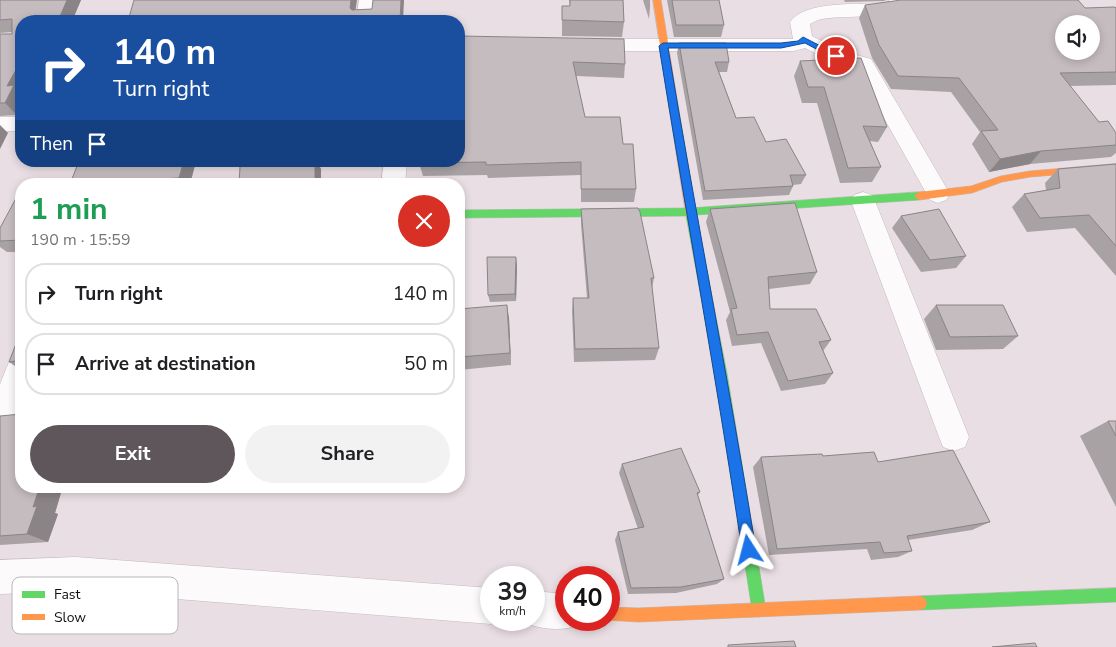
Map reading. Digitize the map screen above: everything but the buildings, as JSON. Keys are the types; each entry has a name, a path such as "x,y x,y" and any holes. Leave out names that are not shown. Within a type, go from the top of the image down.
{"street":[{"path":"657,0 690,212 722,373 759,610"},
{"path":"568,44 781,46 801,43 803,39 800,22 807,16 831,10 886,9 896,7 902,0"},
{"path":"366,15 368,1"},
{"path":"803,39 836,56 858,60 864,64 938,194"},
{"path":"0,124 15,124"},
{"path":"465,214 690,212 863,201 938,194 1030,174 1116,167"},
{"path":"863,201 954,437"},
{"path":"0,424 15,383"},
{"path":"0,577 76,574 115,577"},
{"path":"178,582 480,605"},
{"path":"620,614 1116,595"}],"traffic: fast":[{"path":"465,214 690,212 919,196"},
{"path":"691,215 721,373 759,610"},
{"path":"920,603 1116,595"}],"traffic: slow":[{"path":"657,0 691,215"},
{"path":"919,196 972,189 1001,179 1030,174 1116,167"},
{"path":"620,614 920,603"}],"route":[{"path":"749,550 722,373 690,212 663,46 781,46 801,43 803,39 836,56"}]}
